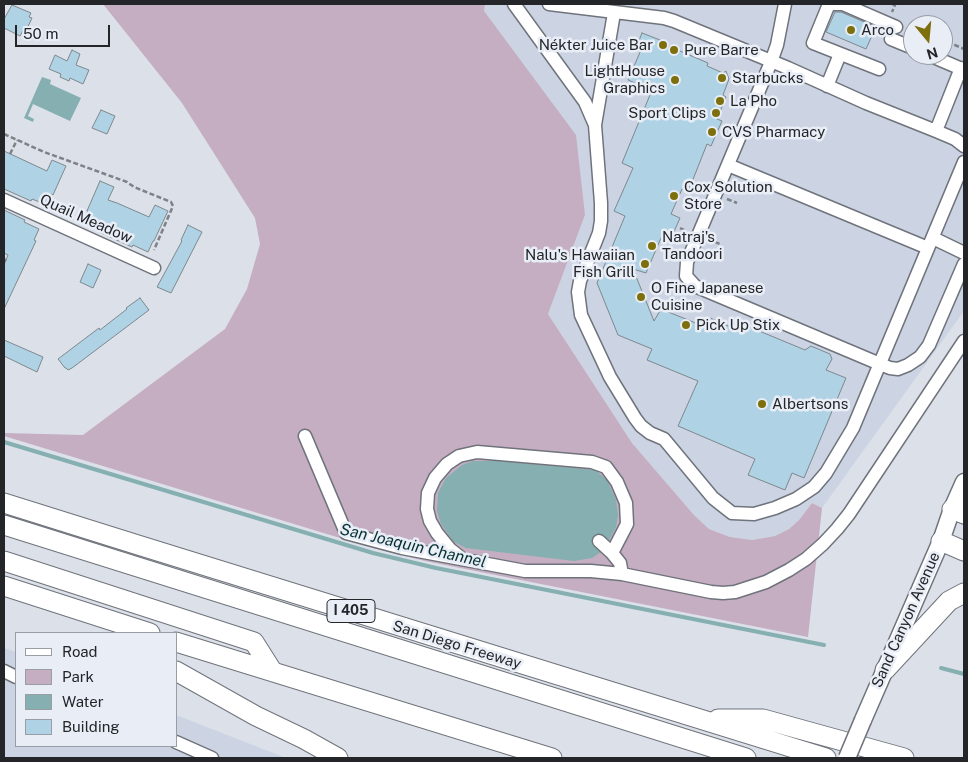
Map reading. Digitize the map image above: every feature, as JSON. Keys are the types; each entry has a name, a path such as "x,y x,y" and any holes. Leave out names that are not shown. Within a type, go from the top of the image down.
{"highway":[{"name":"San Diego Freeway","path":"4,503 826,758"},
{"name":"San Diego Freeway","path":"4,525 746,758"},
{"path":"941,541 964,551"},
{"path":"4,561 254,642 273,672"},
{"path":"4,586 147,632"},
{"path":"885,670 949,601 964,593"},
{"path":"52,602 106,632"},
{"path":"178,643 552,758"},
{"path":"178,672 256,716 338,758"},
{"path":"698,719 763,719 904,758"}],"main road":[{"name":"Sand Canyon Avenue","path":"847,758 941,541 958,512 964,482"}],"street":[{"path":"514,4 585,102 595,125"},
{"path":"549,4 664,18 936,131 964,146"},
{"path":"785,4 772,62 688,262 686,276 695,286 880,364 898,369 920,357 929,344 964,264"},
{"path":"879,69 813,43 831,4 843,4 897,21"},
{"path":"614,12 595,125 601,221 599,233 580,281 578,292 581,315 610,377 641,426 650,433 664,439 713,498 732,513 754,514 775,508 796,499 814,487 826,473 852,428 963,168"},
{"path":"891,39 903,44"},
{"path":"828,86 840,54"},
{"path":"936,131 963,69"},
{"path":"728,164 930,243 964,253"},
{"name":"Quail Meadow","path":"4,200 154,268"},
{"path":"305,436 346,533 402,548 525,570 591,571 622,574 712,592 735,592 766,582 789,570 806,559 823,544 849,514 964,341"},
{"path":"463,559 450,549 430,521 427,509 428,493 435,478 447,464 458,456 477,452 592,462 606,468 617,482 626,503 626,524 612,553"},
{"path":"600,541 620,563 622,574"},
{"path":"178,743 212,758"}],"path":[{"path":"892,4 895,5 892,12 897,21"},
{"path":"4,134 44,152 127,182 134,187 171,202 173,206 154,250"},
{"path":"10,154 18,140"},
{"path":"723,197 737,203"},
{"path":"707,239 720,244"}],"shaded area":[{"path":"485,4 964,4 964,311 822,508 812,503 799,520 789,529 775,536 752,540 730,537 709,529 694,515 632,443 548,314 585,215 484,11"},
{"path":"4,648 15,652 15,747 178,747 178,716 286,758 4,758"}],"green space":[{"path":"103,4 485,4 484,11 576,135 585,215 548,314 632,443 694,515 709,529 730,537 752,540 775,536 789,529 799,520 812,503 822,508 808,637 425,561 373,548 4,436 4,433 83,435 225,329 247,289 260,244 255,218 182,103"}],"water":[{"path":"42,77 51,80 50,84 81,98 70,121 33,104 28,116 34,119 33,122 24,118"},
{"path":"473,461 497,461 595,470 607,480 616,500 618,515 616,527 604,550 592,558 574,561 466,548 454,542 441,524 437,511 438,493 446,478 462,465"}],"building":[{"path":"12,5 31,13 29,17 32,18 25,33 23,31 20,36 4,28 4,19"},
{"name":"Arco","path":"835,12 841,12 876,27 866,49 826,32"},
{"path":"642,33 708,63 707,66 723,73 726,71 729,79 723,95 726,97 717,119 722,121 711,146 707,144 688,192 682,189 671,214 680,218 673,234 664,231 646,273 633,269 654,321 661,309 703,326 708,317 737,330 740,323 805,350 811,346 830,354 832,359 826,370 846,378 804,478 792,473 785,490 748,475 755,459 678,426 698,381 647,360 652,349 618,335 597,283 625,216 614,211 633,168 622,163 652,90 628,80 641,50 636,48"},
{"path":"72,50 80,54 76,65 89,70 83,84 70,78 69,81 60,77 61,74 49,69 55,55 67,61"},
{"path":"101,110 115,116 107,134 92,128"},
{"path":"4,151 47,171 52,160 66,166 47,205 32,199 31,201 4,189"},
{"path":"100,181 114,187 108,200 149,217 155,205 168,211 148,252 97,231 98,229 83,222"},
{"path":"4,210 39,229 34,240 36,241 4,309 4,265 8,255 4,253"},
{"path":"188,225 202,232 171,293 157,287 182,241"},
{"path":"88,264 101,270 93,288 80,282"},
{"path":"140,298 149,310 72,368 68,370 65,368 58,359 99,328 100,330"},
{"path":"4,340 43,357 37,372 4,356"}],"waterway":[{"name":"San Joaquin Channel","path":"4,442 373,553 436,568 824,645"},
{"name":"San Joaquin Channel","path":"941,668 964,674"}],"place":[{"name":"Arco","path":"851,30"},
{"name":"Nékter Juice Bar","path":"663,45"},
{"name":"Pure Barre","path":"674,50"},
{"name":"Starbucks","path":"722,78"},
{"name":"LightHouse Graphics","path":"675,80"},
{"name":"La Pho","path":"720,101"},
{"name":"Sport Clips","path":"716,113"},
{"name":"CVS Pharmacy","path":"712,132"},
{"name":"Cox Solution Store","path":"674,196"},
{"name":"Natraj's Tandoori","path":"652,246"},
{"name":"Nalu's Hawaiian Fish Grill","path":"645,264"},
{"name":"O Fine Japanese Cuisine","path":"641,297"},
{"name":"Pick Up Stix","path":"686,325"},
{"name":"Albertsons","path":"762,404"}]}
